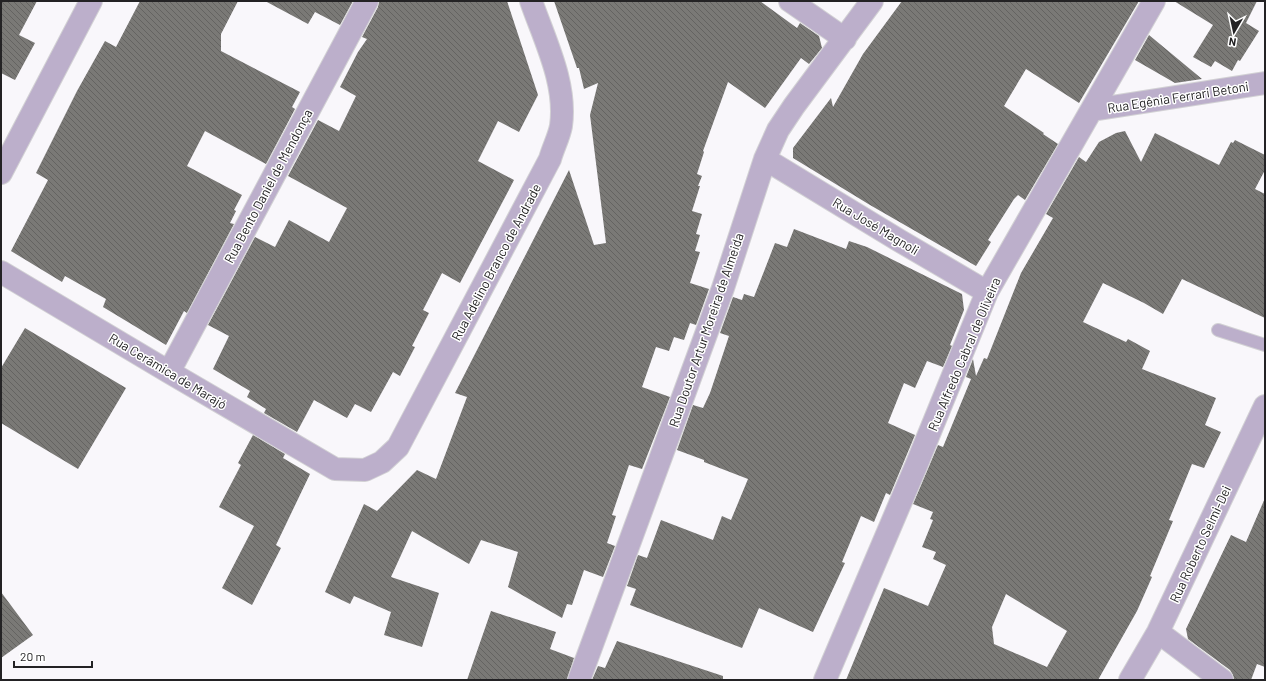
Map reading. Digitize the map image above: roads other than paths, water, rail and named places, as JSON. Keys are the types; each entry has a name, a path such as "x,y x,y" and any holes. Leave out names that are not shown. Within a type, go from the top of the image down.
{"street":[{"path":"1,173 91,1"},
{"name":"Rua Bento Daniel de Mendonça","path":"169,372 367,1"},
{"name":"Rua Adelino Branco de Andrade","path":"335,469 365,470 382,462 398,447 550,159 561,128 562,105 559,81 531,1"},
{"path":"790,1 845,38"},
{"name":"Rua Doutor Artur Moreira de Almeida","path":"579,680 723,288 765,158 778,130 794,106 872,1"},
{"name":"Rua Alfredo Cabral de Oliveira","path":"825,680 916,466 987,292 1154,1"},
{"name":"Rua Egênia Ferrari Betoni","path":"1092,110 1265,83"},
{"name":"Rua José Magnoli","path":"765,158 900,241 987,292"},
{"name":"Rua Cerâmica de Marajó","path":"1,272 335,469"},
{"name":"Rua Roberto Selmi-Dei","path":"1130,680 1158,632 1265,406"},
{"path":"1158,632 1222,680"}],"lane":[{"path":"1218,330 1265,345"}]}
